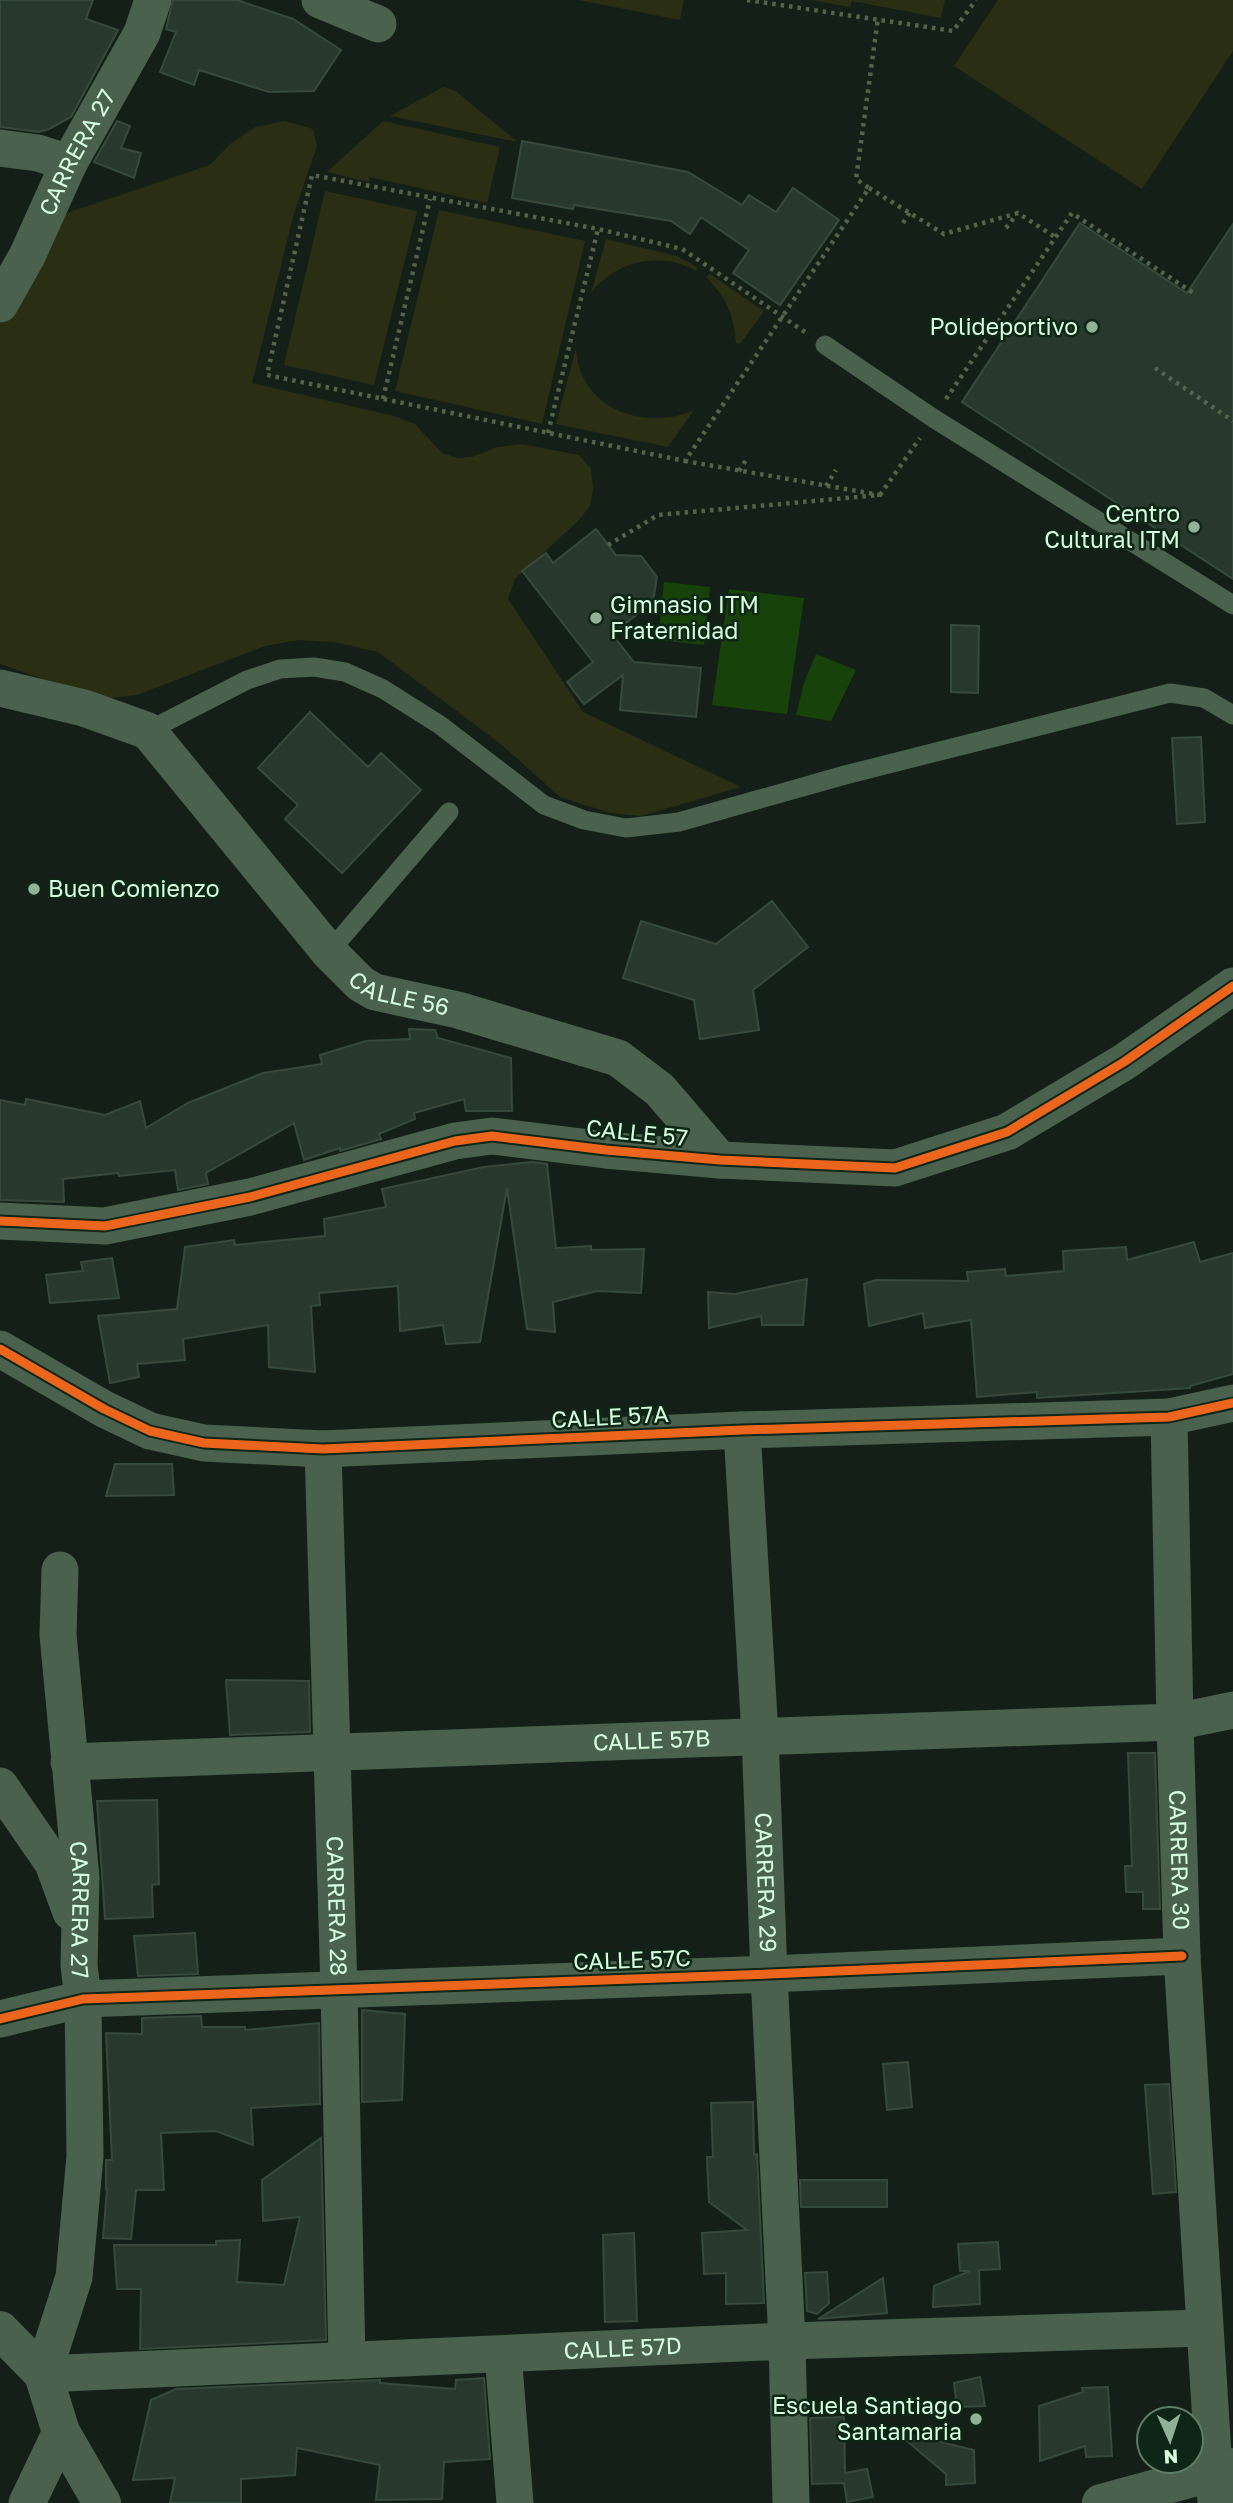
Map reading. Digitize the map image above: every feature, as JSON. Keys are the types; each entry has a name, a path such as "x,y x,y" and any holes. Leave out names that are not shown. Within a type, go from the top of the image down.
{"street":[{"name":"CARRERA 27","path":"0,304 27,256 69,163 142,33 153,0"},
{"path":"320,0 378,24"},
{"path":"0,148 38,153 69,163"},
{"path":"0,688 84,708 148,731"},
{"name":"CALLE 56","path":"148,731 329,951 360,984 375,992 458,1010 618,1058 660,1090 720,1160"},
{"name":"CALLE 57","path":"0,1221 105,1226 250,1198 455,1141 492,1136 720,1160 895,1168 1007,1132 1124,1062 1233,986"},
{"name":"CALLE 57A","path":"3,1354 150,1431 204,1443 323,1449 742,1430 1169,1417 1233,1403"},
{"name":"CARRERA 30","path":"1169,1417 1182,1956 1204,2328 1221,2480"},
{"name":"CARRERA 29","path":"742,1430 760,1735 787,2342 791,2503"},
{"name":"CARRERA 28","path":"323,1449 347,2361"},
{"name":"CARRERA 27","path":"43,2374 74,2277 85,2156 81,1878 58,1635 60,1570"},
{"name":"CALLE 57B","path":"69,1762 1175,1722 1233,1710"},
{"path":"0,1786 53,1863 70,1906 81,1982"},
{"name":"CALLE 57C","path":"0,2019 81,1982 339,1990 769,1975 1182,1956"},
{"name":"CALLE 57D","path":"43,2374 787,2342 1204,2328"},
{"path":"0,2330 43,2374 61,2432 102,2503"},
{"path":"503,2354 514,2503"},
{"path":"27,2503 61,2432"},
{"path":"1101,2503 1221,2480"}],"lane":[{"path":"825,345 933,418 1233,605"},
{"path":"148,731 247,680 280,669 314,667 345,672 383,689 440,725 544,805 584,820 626,828 678,822 845,775 1170,693 1204,698 1233,715"},
{"path":"329,951 449,812"}],"path":[{"path":"747,0 953,31 976,0"},
{"path":"878,18 856,179 944,234 1018,213 1056,237"},
{"path":"782,318 682,249 598,229 312,175 267,375 685,461 880,495"},
{"path":"685,461 869,188"},
{"path":"383,399 430,199"},
{"path":"903,223 910,212"},
{"path":"1006,228 1018,213"},
{"path":"880,495 1072,213 1195,294"},
{"path":"548,433 598,229"},
{"path":"1155,368 1233,421"},
{"path":"739,471 748,457"},
{"path":"826,486 836,470"},
{"path":"608,545 658,515 880,495"}],"shaded area":[{"path":"579,0 684,0 680,20"},
{"path":"810,0 945,0 941,18 852,1 850,7"},
{"path":"998,0 1233,0 1233,51 1142,189 954,66"},
{"path":"443,87 454,90 518,142 390,116"},
{"path":"285,121 313,129 317,146 294,213 252,383 394,416 415,424 442,453 457,458 472,457 497,447 521,444 579,455 591,469 593,489 590,506 578,521 515,579 508,599 583,712 741,787 641,816 610,813 560,797 502,745 378,652 334,642 299,640 265,646 137,695 110,698 60,685 0,664 0,324 67,213 210,165 230,144 255,127"},
{"path":"383,121 500,147 487,203 370,177 369,182 327,172"},
{"path":"325,191 417,211 374,385 284,365"},
{"path":"439,210 585,241 542,424 395,391"},
{"path":"606,239 677,256 697,267 696,271 668,261 639,262 613,273 591,293"},
{"path":"710,274 764,311 740,344 736,343 728,307 706,277"},
{"path":"576,348 580,369 589,387 601,400 617,410 635,416 655,418 694,410 668,447 556,424"},
{"path":"664,582 710,587 704,645 658,640"},
{"path":"729,589 804,598 787,714 712,705"},
{"path":"816,654 856,670 831,721 796,715 804,683"}],"building":[{"path":"0,0 93,0 86,19 118,30 71,117 49,129 39,132 0,127"},
{"path":"173,0 237,0 293,19 341,50 314,91 269,92 199,70 194,85 160,72 176,32 166,29"},
{"path":"117,121 130,126 121,148 141,153 134,178 94,162"},
{"path":"522,141 688,172 742,205 749,195 776,212 793,188 839,220 780,305 733,273 749,250 701,217 690,234 671,221 574,205 573,209 512,198"},
{"path":"1080,223 1187,293 1233,224 1233,579 962,402"},
{"name":"Gimnasio ITM Fraternidad","path":"596,529 616,555 641,556 657,577 653,602 612,634 634,662 701,668 696,717 620,710 623,675 584,704 567,682 593,662 522,571 546,553 553,563"},
{"path":"951,625 979,626 978,693 951,692"},
{"path":"310,712 368,767 381,753 421,790 342,873 285,819 298,805 258,768"},
{"path":"1201,737 1205,822 1177,824 1172,738"},
{"path":"772,901 808,947 753,990 759,1030 700,1039 694,1000 623,978 641,921 716,944"},
{"path":"409,1029 435,1030 438,1038 511,1058 512,1111 466,1111 464,1099 414,1113 415,1119 379,1134 381,1139 340,1151 340,1148 304,1160 294,1123 206,1173 208,1184 178,1190 175,1170 119,1176 118,1173 63,1179 64,1202 0,1200 0,1100 25,1105 26,1099 105,1115 140,1101 146,1128 188,1103 263,1073 322,1064 320,1055 366,1041 410,1039"},
{"path":"532,1162 547,1164 556,1248 591,1246 591,1250 644,1249 641,1293 597,1291 553,1302 555,1332 527,1329 507,1188 480,1342 446,1344 443,1325 400,1331 398,1286 319,1293 320,1305 311,1306 315,1372 269,1367 268,1325 183,1339 185,1360 137,1364 139,1377 110,1383 98,1316 177,1309 185,1247 234,1240 235,1245 325,1236 324,1219 386,1207 382,1189 484,1167"},
{"path":"1194,1242 1200,1262 1233,1253 1233,1374 1190,1388 1037,1398 1037,1392 977,1397 971,1320 925,1328 923,1313 869,1326 864,1284 876,1280 968,1281 967,1272 1005,1269 1006,1276 1064,1271 1063,1251 1126,1247 1127,1260"},
{"path":"112,1258 119,1298 50,1303 46,1275 83,1271 81,1262"},
{"path":"807,1279 803,1325 762,1325 761,1316 709,1328 708,1292 735,1294"},
{"path":"115,1464 172,1464 174,1495 106,1496"},
{"path":"226,1680 309,1681 310,1732 230,1735"},
{"path":"1128,1753 1155,1753 1160,1909 1143,1909 1143,1892 1126,1892 1125,1866 1132,1866"},
{"path":"157,1800 159,1884 152,1885 153,1917 105,1919 97,1801"},
{"path":"195,1933 198,1974 138,1976 134,1936"},
{"path":"362,2010 405,2014 402,2100 362,2102"},
{"path":"201,2016 202,2027 245,2027 245,2030 319,2023 320,2104 251,2108 253,2145 216,2131 161,2133 164,2190 136,2190 131,2239 103,2238 107,2189 106,2160 112,2160 106,2033 142,2034 142,2018"},
{"path":"908,2062 912,2107 887,2110 883,2064"},
{"path":"1169,2084 1176,2192 1153,2194 1145,2085"},
{"path":"753,2102 764,2303 726,2304 726,2273 704,2274 702,2233 747,2230 709,2202 707,2157 713,2157 711,2103"},
{"path":"321,2138 326,2340 140,2349 141,2289 117,2289 114,2245 216,2245 216,2241 240,2240 237,2282 284,2285 300,2217 263,2221 262,2180"},
{"path":"800,2180 887,2180 887,2207 801,2207"},
{"path":"634,2233 637,2321 605,2322 603,2235"},
{"path":"998,2242 1000,2269 979,2270 980,2304 933,2307 934,2286 970,2271 960,2271 958,2244"},
{"path":"827,2272 829,2303 817,2314 807,2311 805,2273"},
{"path":"883,2278 887,2313 818,2319"},
{"path":"980,2377 985,2406 957,2407 954,2383"},
{"path":"484,2378 490,2459 444,2462 442,2499 376,2500 380,2465 297,2448 295,2475 241,2479 241,2503 170,2503 175,2478 133,2480 151,2400 176,2389 380,2380 380,2383 455,2389 456,2380"},
{"path":"1108,2387 1112,2456 1086,2457 1085,2446 1040,2461 1039,2406 1083,2392 1082,2388"},
{"path":"844,2417 845,2473 867,2469 873,2497 847,2502 844,2483 812,2484 810,2418"},
{"path":"895,2431 974,2450 975,2483 946,2485 946,2474"}],"cycle path":[{"path":"0,1221 105,1226 250,1197 455,1141 492,1136 720,1160 895,1168 1007,1132 1124,1062 1233,986"},
{"path":"0,1349 104,1409 150,1431 204,1443 323,1449 742,1430 1169,1417 1233,1403"},
{"path":"0,2019 83,1999 1182,1956"}],"place":[{"name":"Polideportivo","path":"1092,327"},
{"name":"Centro Cultural ITM","path":"1194,527"},
{"name":"Gimnasio ITM Fraternidad","path":"596,618"},
{"name":"Buen Comienzo","path":"34,889"},
{"name":"Escuela Santiago Santamaria","path":"976,2419"}]}
